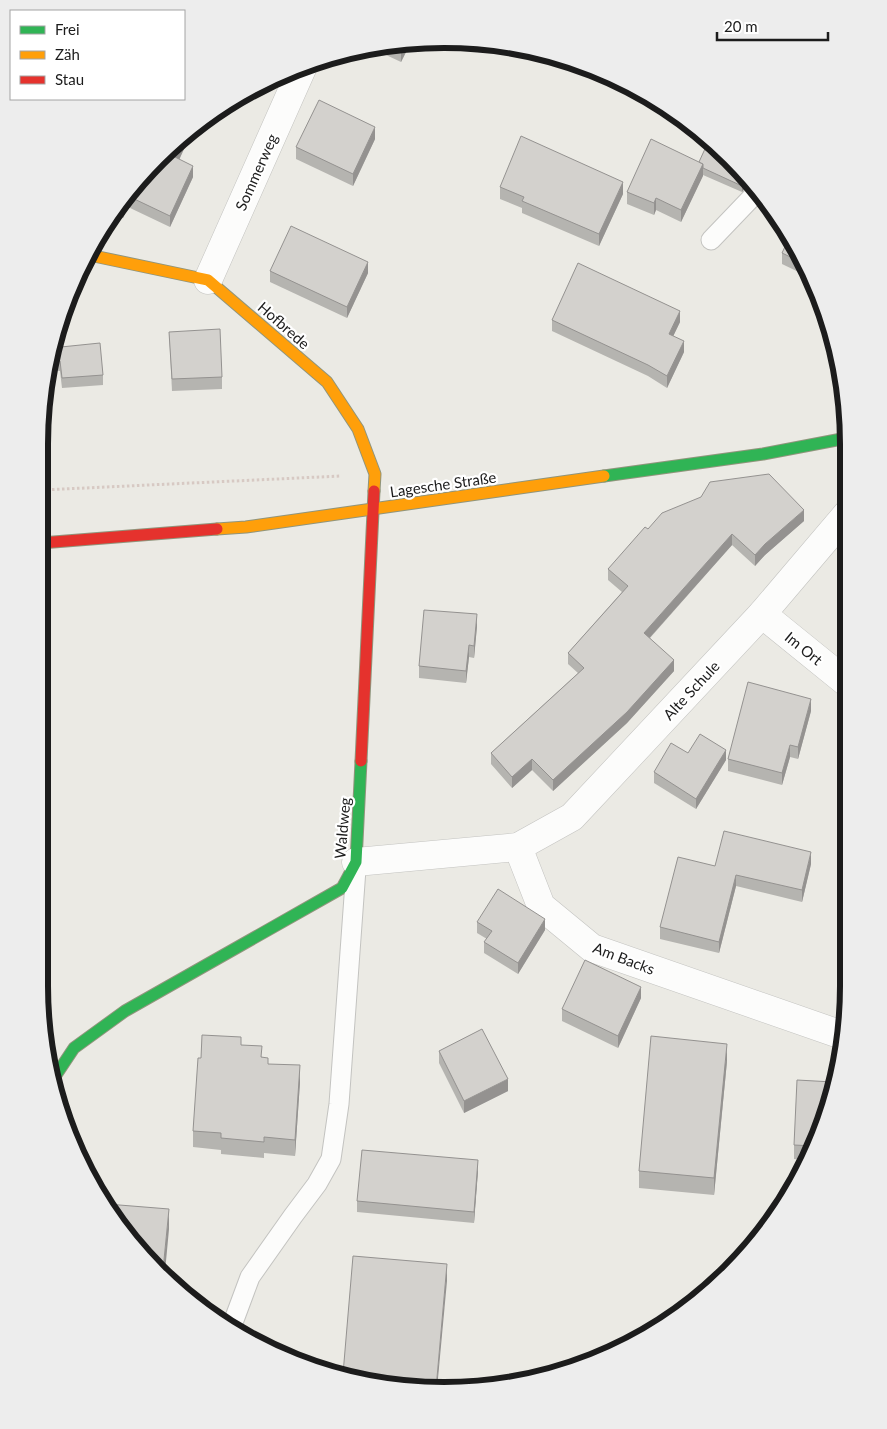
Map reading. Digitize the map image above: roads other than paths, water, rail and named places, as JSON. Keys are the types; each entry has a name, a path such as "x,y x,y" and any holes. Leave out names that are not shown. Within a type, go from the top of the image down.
{"street":[{"name":"Sommerweg","path":"208,280 299,75"},
{"name":"Hofbrede","path":"95,256 208,280 327,382 358,429 376,474 374,508"},
{"name":"Lagesche Straße","path":"48,542 246,527 763,454 840,439"},
{"name":"Waldweg","path":"57,1073 74,1048 125,1011 342,888 356,862 374,508"},
{"name":"Alte Schule","path":"518,847 572,817 762,614 840,522"},
{"name":"Im Ort","path":"762,614 840,677"},
{"path":"356,862 518,847"},
{"name":"Am Backs","path":"518,847 541,906 592,948 836,1033"}],"lane":[{"path":"711,240 753,197"},
{"path":"234,1321 250,1277 317,1184 330,1159 339,1104 356,862"}]}
